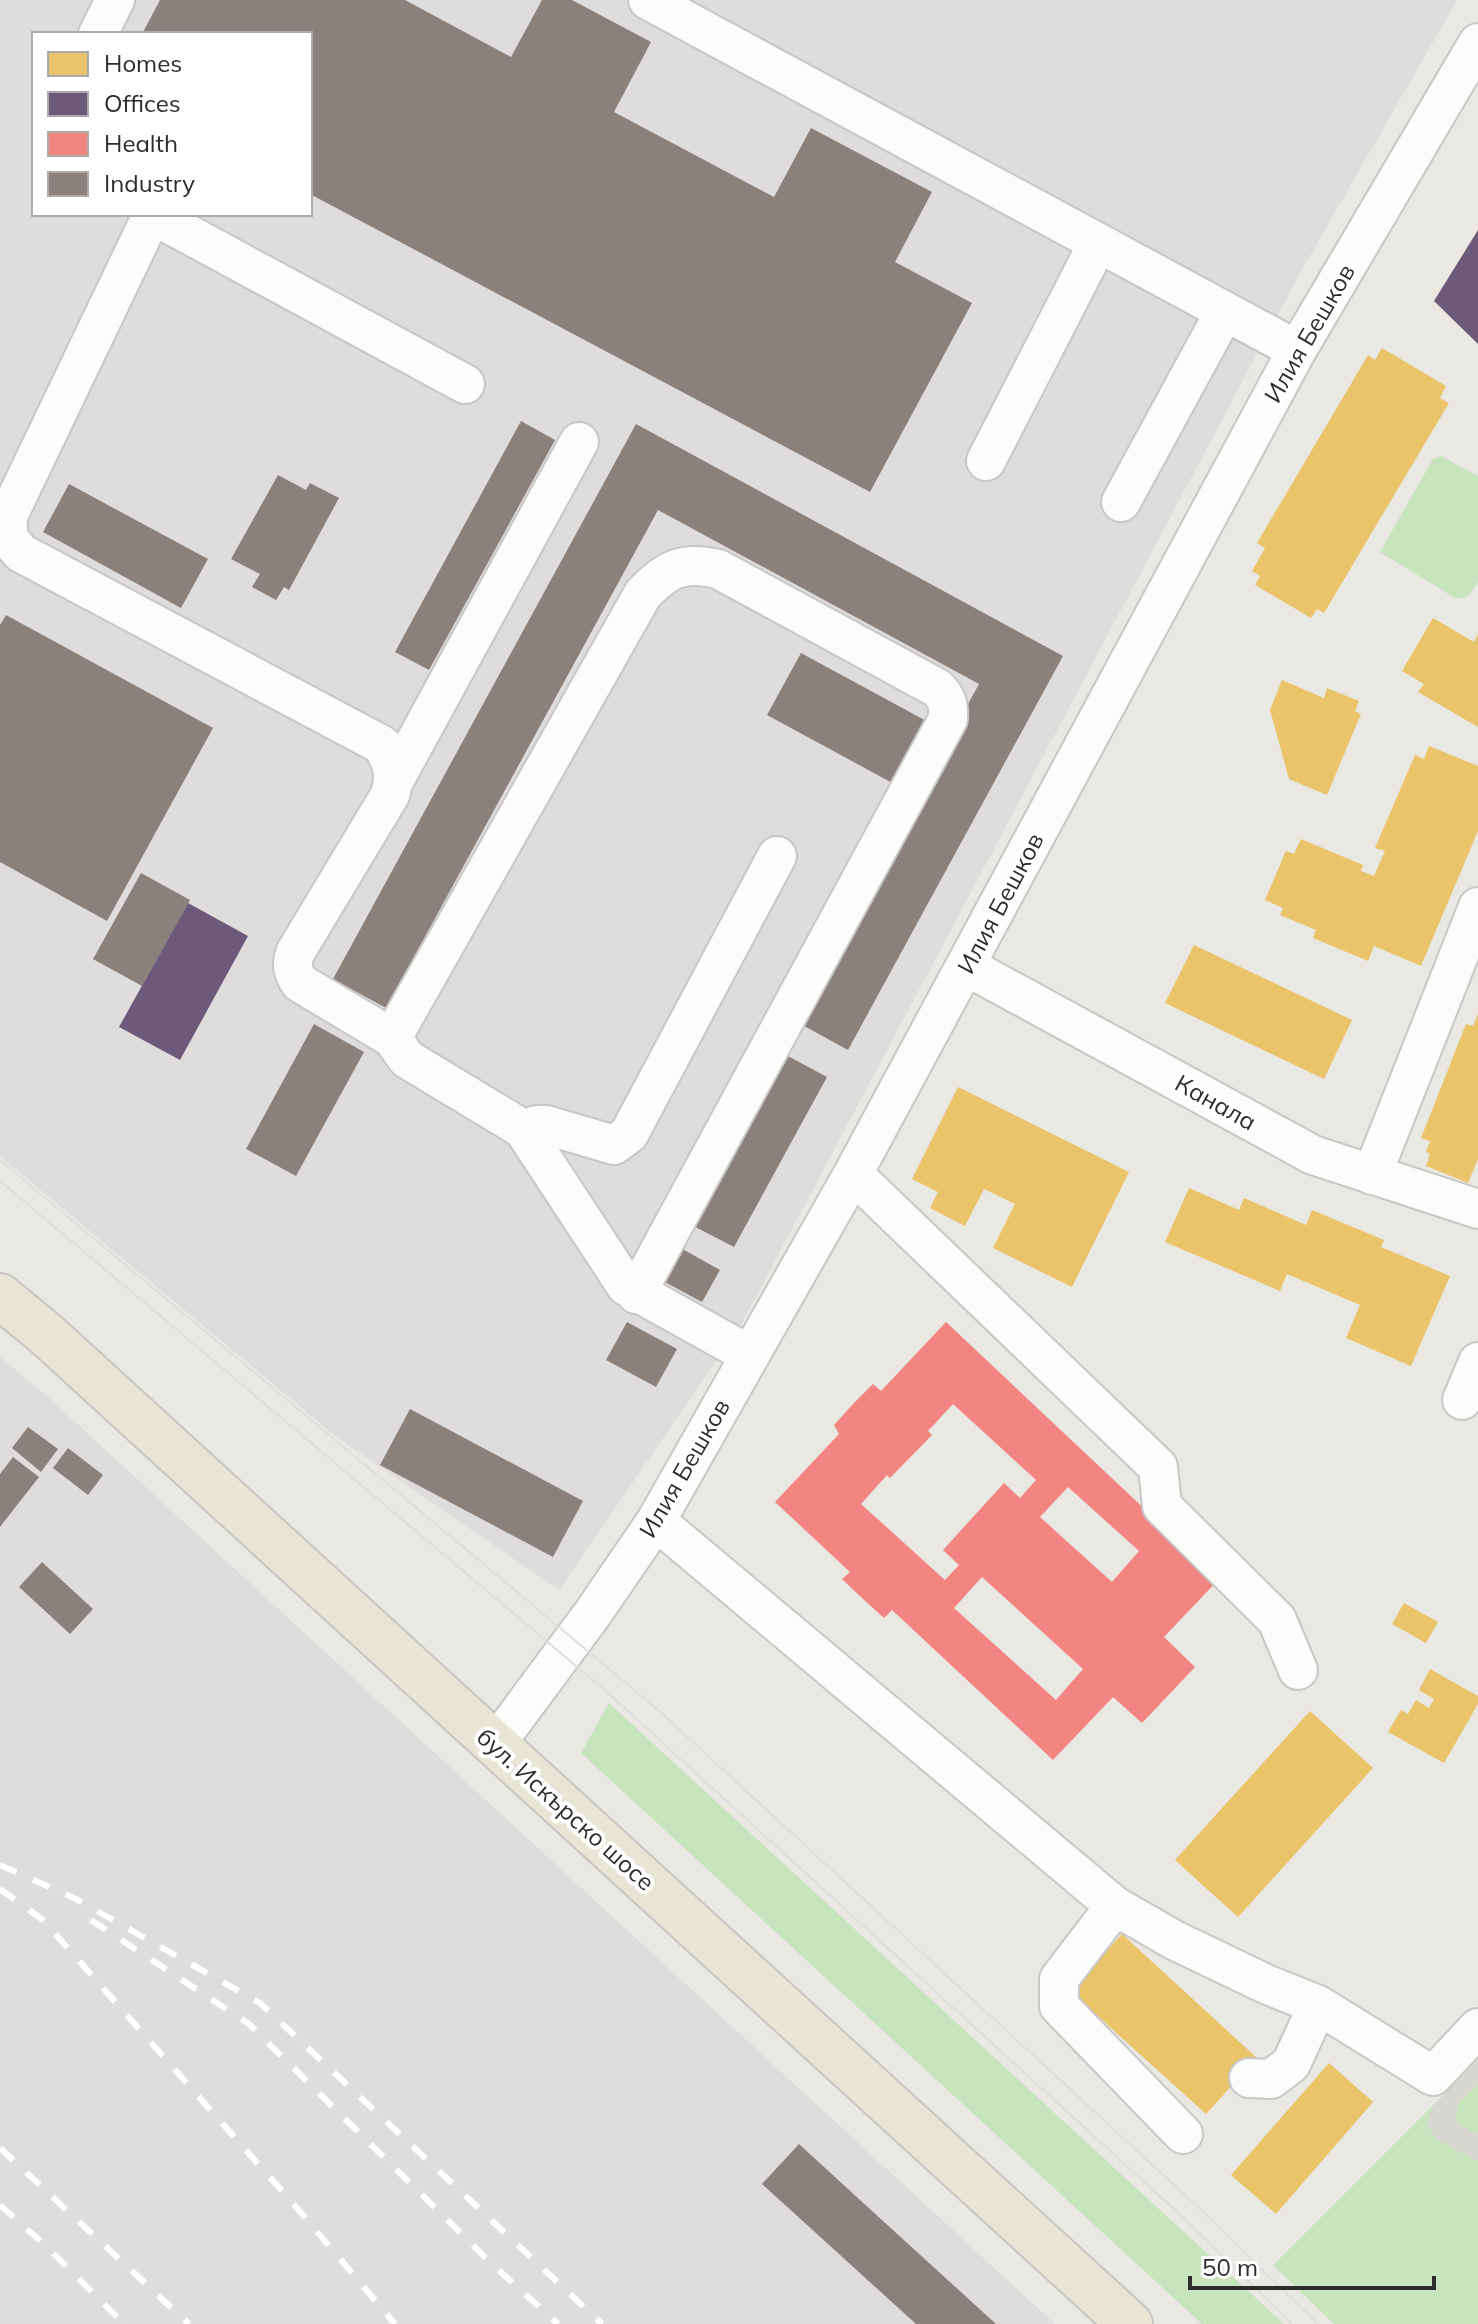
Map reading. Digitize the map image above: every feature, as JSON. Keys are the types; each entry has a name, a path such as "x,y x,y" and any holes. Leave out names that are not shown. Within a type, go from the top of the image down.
{"main road":[{"name":"бул. Искърско шосе","path":"0,1296 46,1334 1130,2324"}],"street":[{"path":"99,32 115,0"},
{"path":"648,0 1297,350"},
{"name":"Илия Бешков","path":"495,1745 593,1613 656,1521 853,1174 1297,350 1478,43"},
{"path":"151,216 7,518 5,540 21,553 382,745 390,758 394,781"},
{"path":"156,216 465,384"},
{"path":"986,461 1098,243"},
{"path":"1121,502 1225,311"},
{"path":"579,442 394,781 390,795 295,953 292,963 294,974 300,983 392,1038 407,1059 523,1129 615,1272 636,1294 750,1355"},
{"path":"392,1038 643,594 660,576 676,568 698,564 718,569 937,688 944,695 949,706 948,719 636,1294"},
{"path":"523,1129 546,1125 614,1145 629,1134 777,856"},
{"path":"1372,1175 1478,907"},
{"name":"Канала","path":"966,966 1313,1155 1478,1209"},
{"path":"853,1174 1158,1467 1162,1506 1277,1620 1298,1670"},
{"path":"1462,1400 1478,1362"},
{"path":"656,1521 1115,1906 1187,1946 1318,2005 1433,2076 1478,2028"},
{"path":"1115,1906 1059,1979 1059,2006 1183,2134"},
{"path":"1249,2078 1271,2079 1291,2064 1318,2005"}],"shaded area":[{"path":"0,0 1457,0 1299,275 742,1323 559,1590 339,1439 0,1156"},
{"path":"0,1357 47,1396 1055,2324 0,2324"},
{"path":"1478,2060 1478,2083 1458,2104 1455,2119 1461,2126 1478,2134 1478,2161 1437,2140 1427,2123 1432,2107"}],"green space":[{"path":"1441,456 1478,476 1478,582 1469,594 1460,598 1455,598 1380,552 1433,459"},
{"path":"609,1703 1284,2324 1202,2324 581,1753"},
{"path":"1478,2060 1478,2324 1334,2324 1273,2265"}],"building: Homes":[{"path":"1382,348 1446,386 1440,398 1449,403 1324,613 1317,609 1311,618 1255,585 1260,576 1252,571 1265,548 1257,543 1368,355 1375,360"},
{"path":"1433,618 1474,642 1478,634 1478,727 1418,692 1424,684 1402,671"},
{"path":"1282,680 1324,698 1327,688 1359,701 1355,711 1361,714 1327,795 1289,779 1270,710"},
{"path":"1429,746 1478,766 1478,831 1421,966 1374,946 1368,961 1313,938 1316,930 1280,915 1283,908 1265,900 1286,851 1294,854 1301,839 1363,865 1361,871 1374,876 1385,851 1375,848 1415,755 1424,759"},
{"path":"1194,945 1352,1020 1324,1079 1165,1003"},
{"path":"1478,1014 1478,1159 1468,1183 1426,1166 1430,1141 1421,1138 1466,1024 1473,1026"},
{"path":"958,1087 1129,1172 1072,1287 993,1248 1015,1204 984,1189 965,1226 930,1208 938,1192 912,1179"},
{"path":"1189,1188 1239,1210 1244,1198 1306,1225 1312,1210 1384,1240 1381,1247 1450,1276 1411,1366 1346,1338 1360,1305 1287,1274 1280,1291 1165,1242"},
{"path":"1404,1603 1438,1622 1426,1643 1392,1624"},
{"path":"1430,1669 1478,1696 1478,1704 1444,1763 1388,1732 1401,1710 1408,1714 1416,1700 1429,1708 1434,1699 1419,1690"},
{"path":"1310,1711 1373,1768 1238,1917 1175,1860"},
{"path":"1122,1934 1257,2058 1206,2114 1070,1991"},
{"path":"1329,2063 1373,2102 1276,2214 1231,2175"}],"building: Offices":[{"path":"1478,230 1478,344 1434,301"},
{"path":"188,903 248,936 180,1060 119,1027"}],"building: Health":[{"path":"946,1322 1219,1579 1164,1637 1195,1667 1142,1723 1113,1697 1053,1760 892,1610 884,1618 863,1599 842,1579 850,1572 775,1502 839,1434 834,1425 854,1403 873,1384 881,1391","holes":["953,1404 1036,1480 1020,1498 1004,1483 943,1550 959,1565 945,1580 861,1504 887,1475 890,1478 932,1435 928,1431","1068,1487 1139,1551 1112,1582 1040,1517","982,1577 1083,1669 1056,1700 954,1608"]}],"building: Industry":[{"path":"160,0 405,0 511,57 542,0 572,0 651,42 614,112 774,197 811,128 932,192 895,262 972,303 870,492 312,195 312,32 143,32"},
{"path":"521,421 555,440 429,670 395,652"},
{"path":"636,424 1063,656 848,1050 795,1021 979,684 658,510 386,1008 333,979"},
{"path":"278,475 306,490 310,483 339,498 289,590 284,587 276,600 252,587 260,574 231,559"},
{"path":"69,484 208,559 181,608 43,532"},
{"path":"6,615 213,728 107,921 0,862 0,625"},
{"path":"801,653 930,723 896,785 767,715"},
{"path":"141,873 190,900 142,986 93,959"},
{"path":"314,1024 364,1052 296,1176 246,1149"},
{"path":"773,1048 827,1077 734,1247 680,1219"},
{"path":"670,1242 720,1270 702,1302 652,1275"},
{"path":"627,1322 677,1349 656,1387 606,1360"},
{"path":"410,1409 583,1501 553,1557 380,1465"},
{"path":"28,1427 58,1449 41,1472 12,1448"},
{"path":"68,1448 103,1475 88,1495 53,1468"},
{"path":"13,1457 39,1477 0,1527 0,1474"},
{"path":"42,1562 93,1609 70,1634 19,1587"},
{"path":"799,2144 996,2324 916,2324 762,2184"}],"tram line":[{"path":"0,1160 657,1709 1197,2206 1318,2324"},
{"path":"0,1181 607,1692 1187,2221 1292,2324"}],"railway":[{"path":"0,1865 74,1898 260,2003 602,2324"},
{"path":"0,1889 43,1920 395,2324"},
{"path":"91,1920 249,2024 492,2264 558,2324"},
{"path":"0,2148 189,2324"},
{"path":"0,2205 124,2324"}]}
